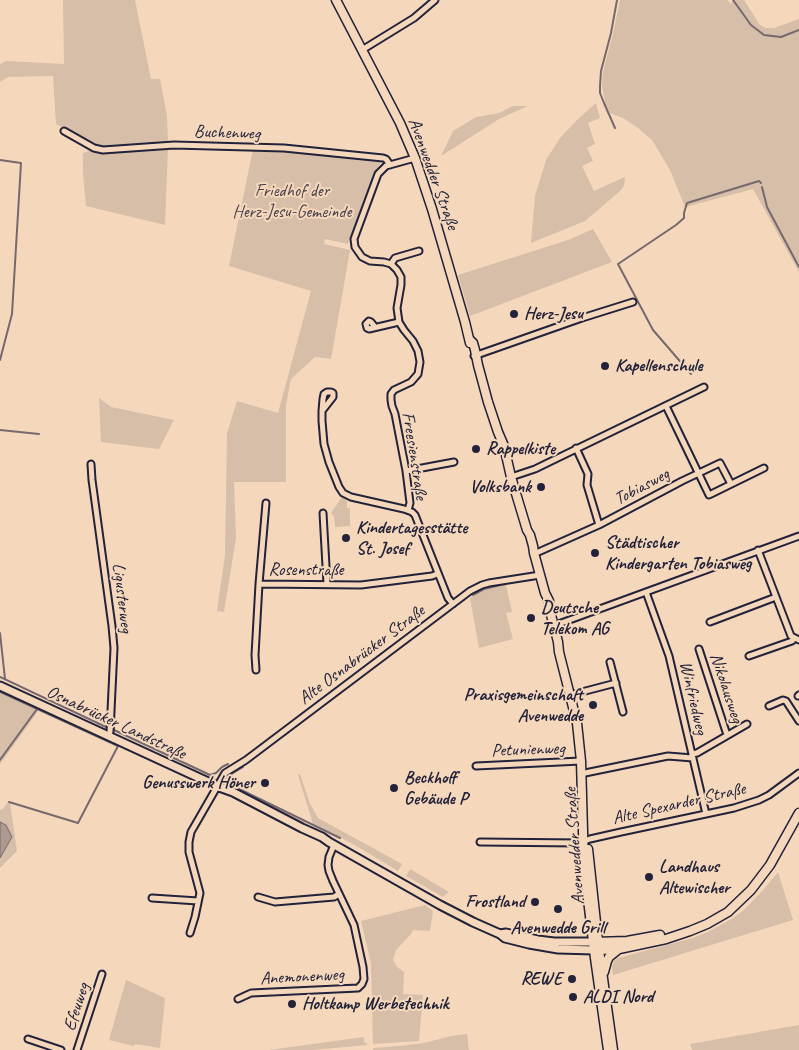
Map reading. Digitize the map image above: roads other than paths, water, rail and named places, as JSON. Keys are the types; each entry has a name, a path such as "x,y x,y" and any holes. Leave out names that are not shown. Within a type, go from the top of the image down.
{"main road":[{"name":"Avenwedder Straße","path":"336,0 400,123 415,158 432,209 470,344 504,446 508,469 533,546 545,593 546,606 550,611 554,626 576,723 581,762 585,841 591,880 596,946 608,1050"},
{"name":"Avenwedder Straße","path":"558,642 574,694 583,742 586,773 585,841"},
{"path":"596,946 619,949 666,939 707,924 728,912 751,890 770,865 799,813"},
{"path":"596,946 676,931 704,920 742,898"},
{"name":"Avenwedder Straße","path":"596,946 604,983 613,1050"},
{"path":"604,983 604,971 607,961 619,949"}],"street":[{"path":"362,50 414,18 435,0"},
{"name":"Buchenweg","path":"64,131 94,148 103,150 174,145 276,148 383,158 390,165"},
{"path":"375,327 399,322 397,308 401,277 391,264 370,261 362,257 355,247 354,239 378,174 390,165 415,158"},
{"path":"391,264 395,258 418,251"},
{"path":"475,356 633,302"},
{"name":"Freesienstraße","path":"399,322 413,341 418,351 420,362 418,374 411,382 394,390 391,394 406,471 410,503 408,510 414,516 448,598 453,604"},
{"path":"511,478 535,469 704,387"},
{"path":"666,406 708,495 764,468"},
{"path":"322,411 324,444 329,462 343,493 351,497 408,510"},
{"name":"Tobiasweg","path":"576,448 588,474 586,485 598,525"},
{"path":"406,471 454,462"},
{"name":"Tobiasweg","path":"534,553 598,525 720,463 731,484"},
{"name":"Ligusterweg","path":"91,464 114,648 110,732 108,736"},
{"path":"259,584 266,503"},
{"path":"323,513 327,584"},
{"path":"554,626 799,536"},
{"path":"758,550 791,636 796,639"},
{"name":"Rosenstraße","path":"256,670 255,655 259,584 361,584 438,574"},
{"name":"Alte Osnabrücker Straße","path":"190,933 196,917 200,893 189,852 191,832 226,773 246,760 470,591 482,585 540,575"},
{"name":"Winfriedweg","path":"646,592 669,656 706,814"},
{"path":"710,622 776,597"},
{"path":"749,656 796,639"},
{"name":"Nikolausweg","path":"699,649 728,735"},
{"path":"610,662 623,712"},
{"path":"574,694 616,683"},
{"name":"Osnabrücker Landstraße","path":"0,686 218,787 233,797 249,801 302,828 316,839 332,844 472,922 500,934 506,933 538,940 596,946"},
{"path":"770,706 784,700 786,701 799,721"},
{"name":"Nikolausweg","path":"692,756 748,724"},
{"path":"586,773 668,756 692,756"},
{"name":"Petunienweg","path":"476,766 581,762"},
{"name":"Alte Spexarder Straße","path":"480,842 579,843 734,808 769,795 799,773"},
{"name":"Anemonenweg","path":"238,999 251,993 358,988 362,984 364,979 363,967 356,933 351,917 329,871 328,865 332,844"},
{"path":"258,897 275,902 334,897 339,894"},
{"path":"152,898 198,901"},
{"name":"Efeuweg","path":"77,1050 102,974"},
{"path":"28,1039 61,1050"}],"waterway":[{"path":"615,128 600,93 600,86 601,71 617,0"},
{"path":"733,0 751,25 764,35 781,37 799,30"},
{"path":"0,160 21,163 12,314 0,360"},
{"path":"691,374 653,330 618,264 684,218 687,203 759,181 761,183"},
{"path":"762,187 767,207 799,267"},
{"path":"0,430 39,434"},
{"path":"473,595 484,589 505,584"},
{"path":"0,633 5,679"},
{"path":"114,700 117,650"},
{"path":"0,677 106,727"},
{"path":"0,692 118,746 78,823 9,802"},
{"path":"0,760 37,709"},
{"path":"113,727 114,730 210,775 228,764"},
{"path":"243,767 230,775 229,782 231,785 340,838"}],"place":[{"name":"Herz-Jesu","path":"514,314"},
{"name":"Kapellenschule","path":"605,366"},
{"name":"Rappelkiste","path":"476,449"},
{"name":"Volksbank","path":"541,487"},
{"name":"Kindertagesstätte St. Josef","path":"346,538"},
{"name":"Städtischer Kindergarten Tobiasweg","path":"595,553"},
{"name":"Deutsche Telekom AG","path":"531,618"},
{"name":"Praxisgemeinschaft Avenwedde","path":"593,705"},
{"name":"Genusswerk Höner","path":"265,783"},
{"name":"Beckhoff Gebäude P","path":"394,788"},
{"name":"Landhaus Altewischer","path":"649,877"},
{"name":"Frostland","path":"535,902"},
{"name":"Avenwedde Grill","path":"558,909"},
{"name":"REWE","path":"572,979"},
{"name":"ALDI Nord","path":"573,997"},
{"name":"Holtkamp Werbetechnik","path":"292,1004"}],"park label":[{"name":"Friedhof der Herz-Jesu-Gemeinde","path":"292,201"}]}
